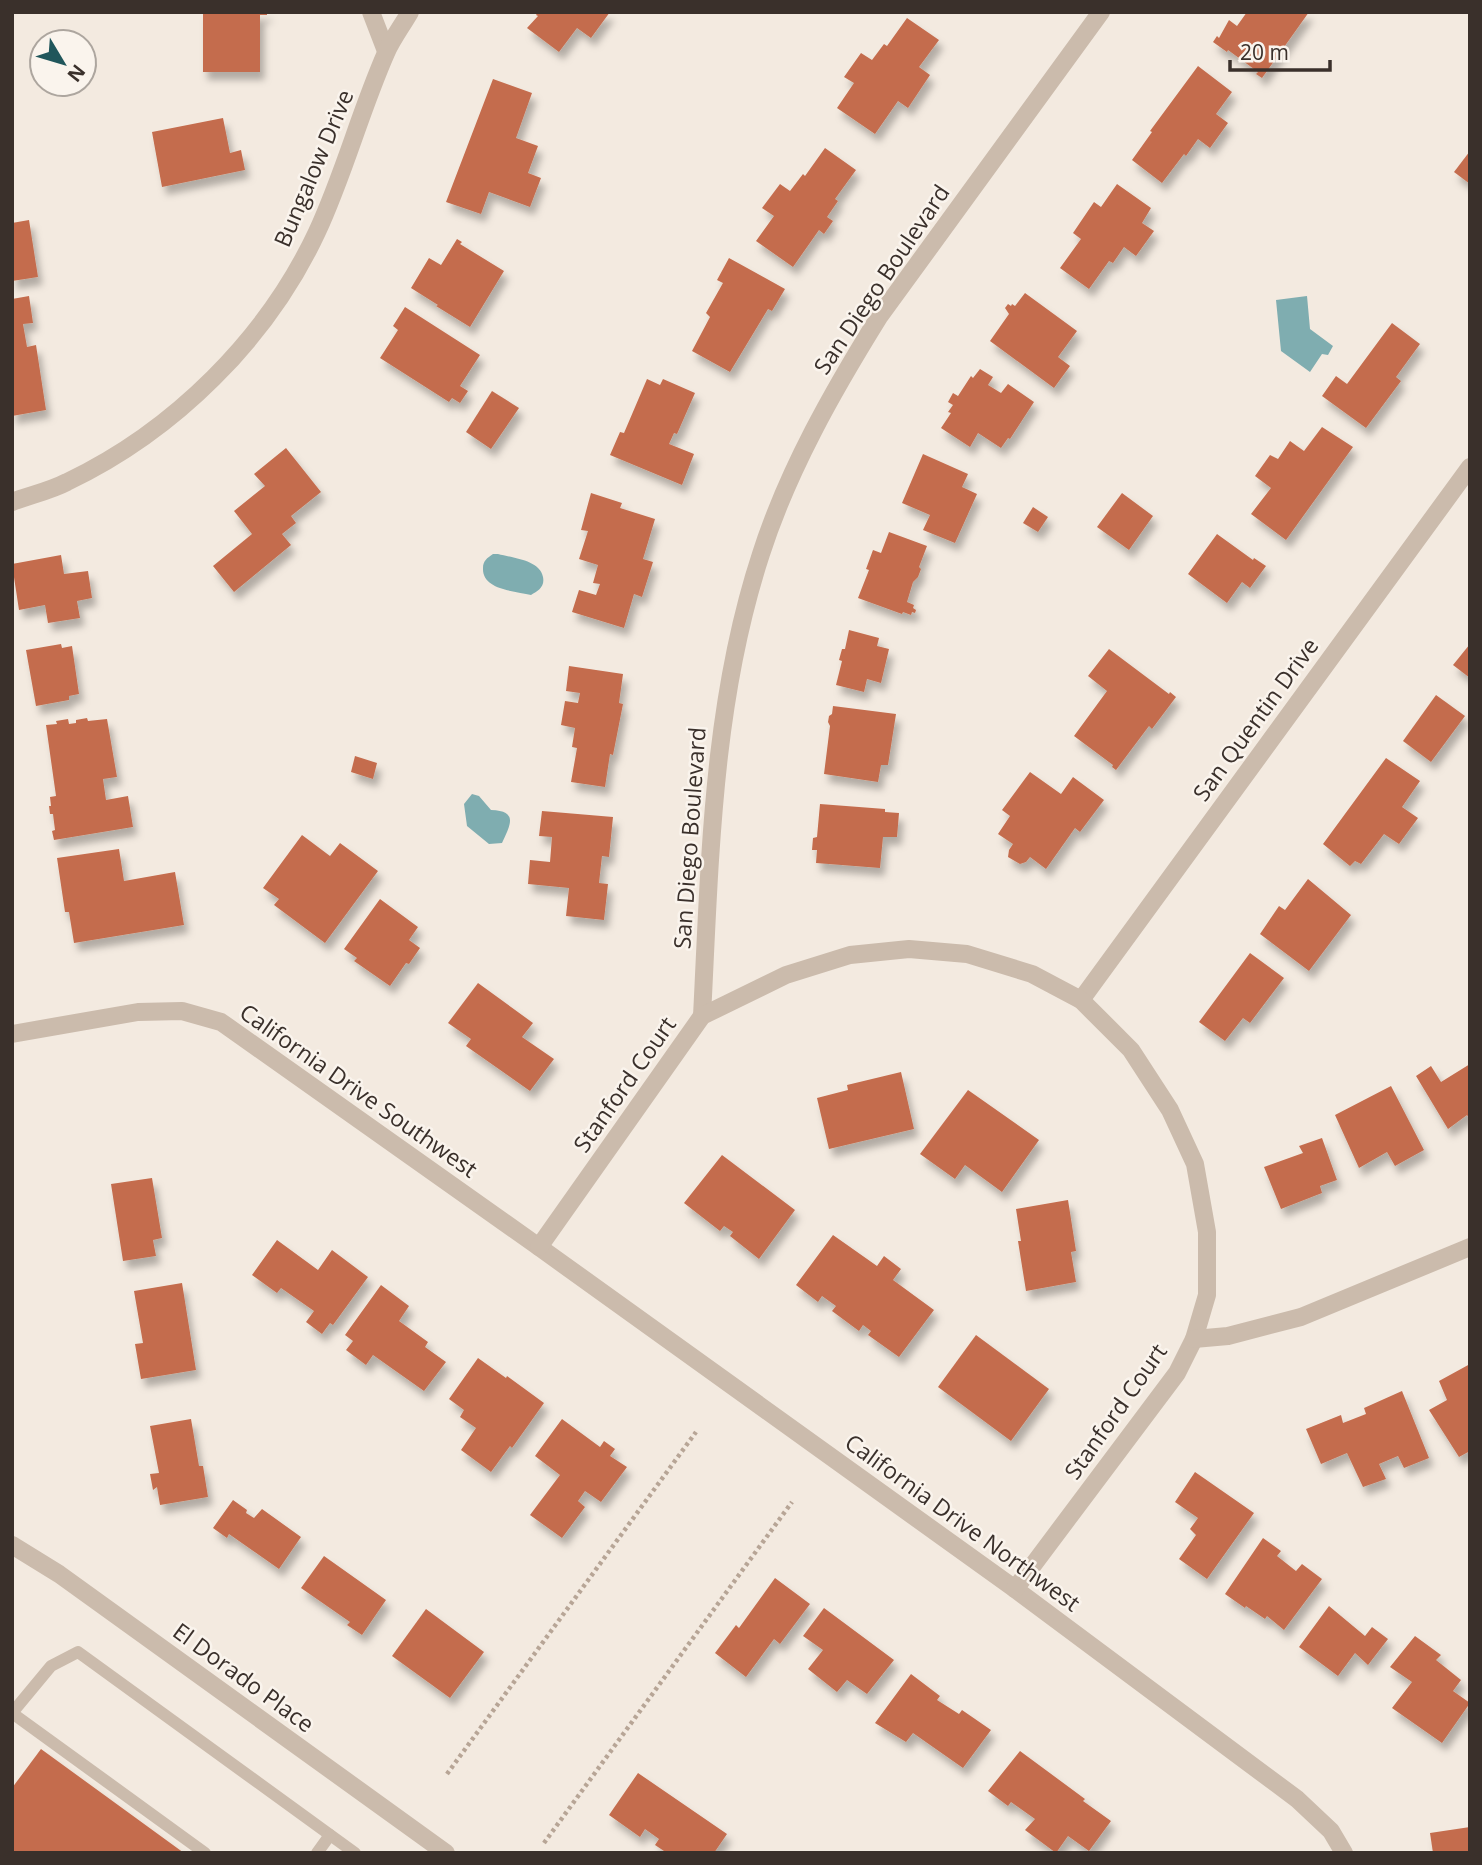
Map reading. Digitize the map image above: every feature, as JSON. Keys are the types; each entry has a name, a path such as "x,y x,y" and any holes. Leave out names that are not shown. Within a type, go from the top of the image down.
{"street":[{"path":"371,12 386,51"},
{"name":"Bungalow Drive","path":"12,502 66,483 117,454 170,417 219,373 260,325 292,280 317,232 348,158 386,51 410,12"},
{"name":"San Diego Boulevard","path":"702,1016 712,814 721,727 744,615 761,554 774,520 815,426 879,317 1101,12"},
{"name":"San Quentin Drive","path":"1081,1000 1470,467"},
{"name":"Stanford Court","path":"539,1247 702,1016 786,975 850,955 909,949 967,954 1032,974 1081,1000 1131,1050 1170,1110 1195,1164 1207,1232 1207,1295 1194,1339 1177,1373 1015,1589"},
{"name":"California Drive Southwest","path":"12,1034 138,1012 182,1011 221,1022 539,1247"},
{"name":"California Drive Northwest","path":"539,1247 1015,1589 1297,1800 1331,1831 1345,1853"},
{"path":"1194,1339 1228,1336 1301,1317 1470,1247"},
{"name":"El Dorado Place","path":"12,1545 59,1573 446,1853"}],"lane":[{"path":"205,1853 12,1713 51,1666 78,1652 355,1853"},
{"path":"317,1853 331,1835"}],"path":[{"path":"447,1774 696,1432"},
{"path":"544,1843 792,1502"}],"water":[{"path":"1307,296 1310,329 1333,346 1328,355 1322,354 1310,372 1281,351 1276,300"},
{"path":"493,554 531,563 541,571 542,586 531,595 494,585 484,575 483,568 486,560"},
{"path":"472,794 479,796 491,810 509,816 509,825 502,843 489,844 467,826 464,804"}],"building":[{"path":"203,12 267,12 267,15 260,15 260,72 203,72"},
{"path":"538,12 610,12 591,38 577,28 559,52 527,28 538,16"},
{"path":"1247,12 1309,12 1262,78 1256,74 1258,72 1213,42 1217,36 1219,38 1229,20 1237,26"},
{"path":"907,18 939,40 919,67 930,75 908,108 898,101 875,134 837,108 854,83 844,77 861,53 872,60 884,44 887,46"},
{"path":"1198,66 1232,92 1216,114 1228,123 1210,148 1198,139 1162,183 1132,160"},
{"path":"493,79 532,93 516,138 538,146 528,173 541,178 530,207 489,192 481,214 446,202"},
{"path":"223,118 230,153 241,150 245,170 162,187 152,132"},
{"path":"825,148 856,170 835,199 838,201 827,217 833,221 824,234 819,230 793,267 756,241 774,216 762,208 780,184 790,191 803,174 805,176"},
{"path":"1470,151 1470,184 1454,172"},
{"path":"1117,184 1151,208 1142,223 1154,231 1136,256 1124,247 1113,263 1109,261 1089,289 1060,268 1081,239 1073,233 1094,202 1101,207"},
{"path":"29,220 38,277 12,281 12,223"},
{"path":"457,239 462,242 460,244 504,271 470,327 411,288 429,258 441,265"},
{"path":"729,258 785,289 772,311 768,309 730,372 692,351 710,317 706,313 723,283 717,280"},
{"path":"1025,293 1077,331 1058,357 1070,366 1054,388 990,341 1009,314 1005,308 1008,304 1015,306"},
{"path":"29,296 33,323 23,324 27,347 36,345 46,410 12,416 12,299"},
{"path":"405,307 480,355 460,386 468,391 460,403 452,398 449,402 380,358 398,330 393,326"},
{"path":"1392,323 1420,344 1396,377 1401,381 1366,428 1322,396 1336,376 1347,384"},
{"path":"980,369 993,377 988,385 1001,393 1008,384 1034,402 1001,448 978,433 970,447 941,428 951,413 948,412 953,405 948,402 953,393 958,396 971,376 973,378"},
{"path":"647,379 660,385 663,379 695,393 677,434 674,433 669,444 694,454 682,485 610,455 620,432 624,433"},
{"path":"492,391 519,408 491,449 466,432"},
{"path":"1322,427 1353,447 1286,540 1251,514 1271,488 1255,476 1270,455 1278,459 1290,441 1304,451"},
{"path":"286,448 321,492 291,516 296,523 282,534 291,545 234,592 213,566 252,534 234,511 265,486 254,474"},
{"path":"923,454 968,474 962,487 977,494 955,543 923,530 930,515 902,503"},
{"path":"591,493 622,503 620,508 655,519 643,559 653,562 642,597 634,594 624,628 572,612 579,590 596,595 600,584 593,583 598,565 579,559 588,531 581,530"},
{"path":"1122,493 1153,516 1129,550 1097,527"},
{"path":"1033,507 1048,517 1038,532 1023,523"},
{"path":"889,532 927,546 907,602 914,605 916,610 911,615 858,598 869,570 866,569 873,550 881,553"},
{"path":"1217,534 1266,566 1250,588 1242,582 1227,603 1188,574"},
{"path":"61,555 64,574 88,571 92,598 77,601 80,618 48,623 45,605 19,610 12,564"},
{"path":"849,630 879,638 877,646 889,649 881,683 867,679 864,692 836,685 842,661 839,660 842,649 845,649"},
{"path":"61,644 62,648 72,646 79,694 69,696 69,700 36,706 26,650"},
{"path":"1470,644 1470,678 1453,665"},
{"path":"1109,649 1176,697 1152,729 1149,726 1116,770 1074,736 1107,691 1088,676"},
{"path":"569,666 623,674 619,703 623,704 613,755 610,754 605,787 571,782 577,748 572,747 575,728 561,725 565,701 578,703 580,693 566,691"},
{"path":"1436,695 1465,716 1431,762 1403,741"},
{"path":"833,706 896,714 888,765 881,765 878,782 824,774 830,726 828,722"},
{"path":"87,718 88,721 107,719 117,777 103,779 106,800 128,796 133,827 54,840 53,814 50,814 49,806 50,797 56,796 46,725 68,719 69,724 76,723 76,720"},
{"path":"355,756 377,763 373,779 351,772"},
{"path":"1386,758 1420,781 1402,807 1418,818 1399,844 1384,834 1361,864 1355,861 1350,866 1323,844"},
{"path":"1030,772 1061,794 1073,777 1104,800 1080,832 1075,828 1046,869 1030,857 1020,864 1008,857 1013,844 998,834 1010,816 1002,810"},
{"path":"820,804 885,809 885,812 899,813 897,837 883,837 880,868 816,863 817,850 812,850 813,838 817,837"},
{"path":"542,811 613,817 609,857 602,856 599,883 608,884 604,920 566,916 569,888 528,884 530,860 550,862 552,837 539,836"},
{"path":"302,835 330,856 340,843 378,871 325,943 274,905 279,899 263,888"},
{"path":"119,849 124,881 175,872 184,925 74,943 69,912 65,912 57,858"},
{"path":"1308,879 1351,915 1309,971 1260,934 1279,906 1285,910"},
{"path":"380,899 418,927 409,940 420,948 390,986 354,961 357,958 344,949"},
{"path":"1250,953 1284,978 1250,1023 1243,1018 1225,1041 1199,1022"},
{"path":"478,983 533,1023 522,1037 554,1059 530,1091 466,1046 471,1039 448,1023"},
{"path":"1470,1064 1470,1119 1467,1115 1448,1129 1416,1076 1431,1066 1441,1082"},
{"path":"901,1072 914,1129 829,1149 817,1098 848,1090 847,1085"},
{"path":"1391,1086 1424,1150 1395,1166 1387,1152 1359,1168 1335,1115"},
{"path":"968,1090 1039,1140 1002,1192 965,1165 955,1179 920,1154"},
{"path":"1322,1138 1337,1180 1320,1186 1322,1193 1281,1209 1264,1167 1303,1153 1299,1146"},
{"path":"722,1155 795,1210 759,1259 730,1236 733,1232 724,1226 720,1231 684,1203"},
{"path":"152,1178 162,1238 153,1240 156,1256 123,1261 111,1184"},
{"path":"1068,1200 1076,1251 1071,1252 1076,1282 1026,1291 1016,1209"},
{"path":"833,1235 877,1266 884,1256 901,1269 893,1280 934,1310 899,1357 868,1335 871,1331 863,1325 859,1331 832,1311 836,1306 822,1296 818,1302 796,1285"},
{"path":"277,1240 318,1270 332,1250 368,1277 333,1325 330,1323 322,1334 306,1322 314,1311 281,1288 277,1293 252,1275"},
{"path":"182,1283 196,1370 141,1379 135,1344 143,1343 134,1291"},
{"path":"381,1285 409,1306 399,1321 428,1342 425,1347 446,1362 424,1391 373,1355 366,1365 346,1350 353,1341 345,1335"},
{"path":"976,1335 1049,1389 1011,1441 938,1387"},
{"path":"478,1358 544,1403 491,1472 461,1450 476,1428 460,1417 464,1410 449,1399"},
{"path":"1470,1364 1470,1451 1459,1457 1429,1410 1447,1400 1439,1381"},
{"path":"1402,1391 1429,1458 1404,1468 1398,1456 1379,1464 1386,1479 1363,1487 1347,1453 1321,1464 1306,1429 1341,1415 1343,1423 1366,1414 1364,1408"},
{"path":"191,1419 199,1466 203,1466 208,1497 160,1505 157,1487 153,1490 150,1474 159,1473 150,1426"},
{"path":"562,1419 600,1447 604,1441 615,1449 610,1456 627,1467 601,1502 585,1491 578,1501 585,1507 562,1538 530,1515 560,1475 535,1456"},
{"path":"1195,1472 1254,1513 1207,1579 1179,1559 1196,1535 1190,1529 1198,1518 1175,1502"},
{"path":"233,1500 254,1518 262,1509 301,1537 279,1569 229,1534 227,1538 213,1528"},
{"path":"1263,1538 1281,1551 1277,1556 1296,1571 1302,1564 1322,1579 1284,1630 1267,1616 1265,1619 1225,1594"},
{"path":"324,1556 386,1600 362,1635 347,1625 350,1622 301,1588"},
{"path":"775,1578 810,1604 780,1644 774,1639 746,1677 715,1653 736,1625 739,1628"},
{"path":"1329,1606 1365,1636 1372,1627 1388,1639 1368,1665 1355,1653 1338,1676 1299,1647"},
{"path":"824,1608 894,1660 867,1694 847,1680 837,1692 808,1669 823,1650 803,1636"},
{"path":"426,1609 484,1652 450,1698 392,1656"},
{"path":"1415,1636 1441,1655 1436,1660 1461,1680 1453,1691 1470,1703 1442,1743 1392,1708 1412,1682 1390,1667"},
{"path":"911,1674 940,1696 937,1700 959,1714 962,1710 991,1730 963,1768 913,1733 906,1742 875,1723"},
{"path":"41,1749 184,1853 12,1853 12,1788"},
{"path":"1020,1751 1111,1821 1089,1851 1068,1836 1056,1853 1025,1830 1035,1819 1011,1802 1008,1806 988,1791"},
{"path":"638,1773 727,1834 714,1853 667,1853 655,1845 659,1839 645,1829 640,1837 609,1815"},
{"path":"1470,1827 1470,1853 1433,1853 1430,1833"}]}
